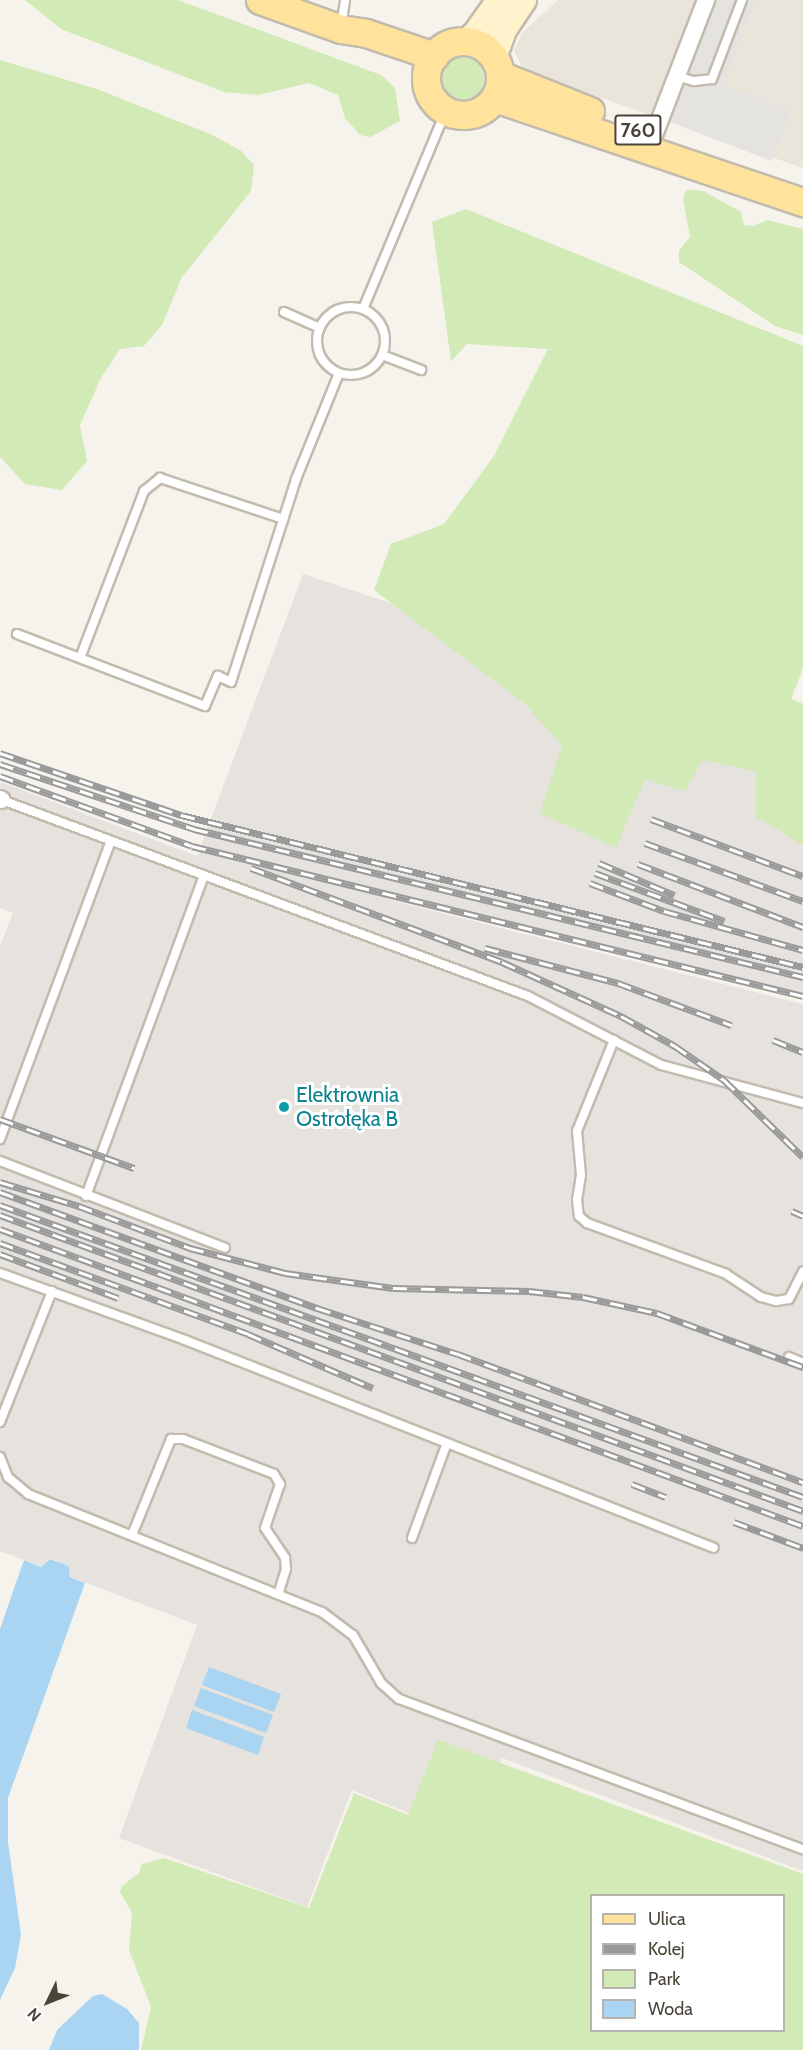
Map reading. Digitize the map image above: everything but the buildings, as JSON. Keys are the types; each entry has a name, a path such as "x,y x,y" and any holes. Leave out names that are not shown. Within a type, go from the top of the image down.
{"main road":[{"path":"260,0 341,29 366,33 430,66"},
{"path":"499,0 475,34 465,42 447,45 430,66 431,97 446,111 473,114 496,77 504,30 524,0"},
{"name":"760","path":"465,42 482,47 496,77 803,202"},
{"name":"760","path":"496,77 654,135 774,192"}],"street":[{"path":"654,135 706,0"}],"lane":[{"path":"341,29 345,0"},
{"path":"676,76 694,81 712,79 742,0"},
{"path":"363,309 446,111"},
{"path":"343,308 363,309 383,329 382,355 377,364 360,374 339,373 320,355 320,328 333,312 343,308"},
{"path":"284,312 320,328"},
{"path":"382,355 421,370"},
{"path":"17,634 205,706 218,675 231,682 283,519 339,373"},
{"path":"80,658 144,491 160,478 283,519"},
{"path":"1,799 528,996 686,1074 803,1102"},
{"path":"0,1139 111,841"},
{"path":"86,1196 204,875"},
{"path":"614,1040 577,1131 581,1175 577,1200 579,1216 588,1223 726,1274 761,1297 776,1301 789,1299 803,1271"},
{"path":"0,1161 225,1248"},
{"path":"0,1273 447,1443 714,1548"},
{"path":"0,1422 52,1291"},
{"path":"789,1357 803,1363"},
{"path":"132,1535 171,1439 183,1439 264,1470 280,1481 265,1528 285,1558 286,1569 279,1592"},
{"path":"412,1538 447,1443"},
{"path":"0,1457 8,1478 28,1494 307,1603 353,1635 381,1683 399,1699 803,1849"}],"shaded area":[{"path":"558,0 803,0 803,168 524,71 514,50 523,32"},
{"path":"717,0 756,0 723,84 790,110 772,161 670,122"},
{"path":"303,574 803,740 803,996 366,894 803,1004 803,1871 502,1758 472,1839 352,1790 307,1907 119,1838 197,1625 71,1577 69,1566 50,1558 41,1566 0,1551 0,946 13,913 0,908 1,782 197,856"},
{"path":"59,918 69,922 30,1026 20,1022"}],"green space":[{"path":"25,0 178,0 381,75 395,88 400,121 370,137 360,135 345,118 338,95 309,83 258,95 224,92 61,29"},
{"path":"462,57 477,64 484,79 477,94 462,101 447,94 440,79 447,64"},
{"path":"0,60 97,89 210,134 240,150 254,165 251,191 182,277 162,325 144,346 120,349 101,378 80,425 87,461 62,490 25,484 0,457"},
{"path":"687,189 703,191 741,212 744,225 754,226 767,220 803,229 803,335 775,326 679,262 679,251 690,237 683,199"},
{"path":"466,209 803,346 803,668 791,699 803,704 803,845 756,817 756,771 703,760 685,791 645,779 616,848 540,813 562,745 524,703 374,590 391,544 444,524 494,456 548,349 467,344 451,361 432,222"},
{"path":"438,1740 803,1874 803,2050 141,2050 151,2007 129,1950 132,1913 120,1892 122,1886 139,1873 142,1864 164,1858 309,1908 354,1793 408,1815"}],"water":[{"path":"50,1559 69,1566 70,1577 85,1583 8,1798 8,1842 21,1935 15,1968 0,2000 0,1629 24,1560 41,1567"},
{"path":"209,1667 281,1694 274,1712 202,1685"},
{"path":"201,1688 273,1715 266,1733 194,1706"},
{"path":"192,1710 264,1737 258,1755 186,1728"},
{"path":"102,1994 127,2009 139,2023 139,2050 49,2050 57,2030 93,1996"}],"railway":[{"path":"0,753 181,815 803,967"},
{"path":"0,764 194,829 803,977"},
{"path":"0,776 192,846 803,996"},
{"path":"651,819 803,876"},
{"path":"645,843 803,901"},
{"path":"599,863 674,895"},
{"path":"638,864 803,927"},
{"path":"251,868 502,962 621,1016 675,1046 724,1080 803,1157"},
{"path":"595,873 724,921"},
{"path":"590,883 664,911 803,950"},
{"path":"485,948 618,983 731,1025"},
{"path":"773,1040 803,1052"},
{"path":"0,1119 134,1168"},
{"path":"0,1182 79,1206 190,1248 285,1273 393,1288 529,1291 583,1297 657,1313 803,1367"},
{"path":"0,1192 317,1308 458,1354 803,1482"},
{"path":"0,1205 803,1497"},
{"path":"792,1211 803,1216"},
{"path":"0,1215 803,1511"},
{"path":"0,1229 803,1526"},
{"path":"0,1243 248,1334 373,1388"},
{"path":"0,1254 118,1298"},
{"path":"632,1484 666,1497"},
{"path":"734,1522 803,1548"}],"place":[{"name":"Elektrownia Ostrołęka B","path":"284,1107"}]}
